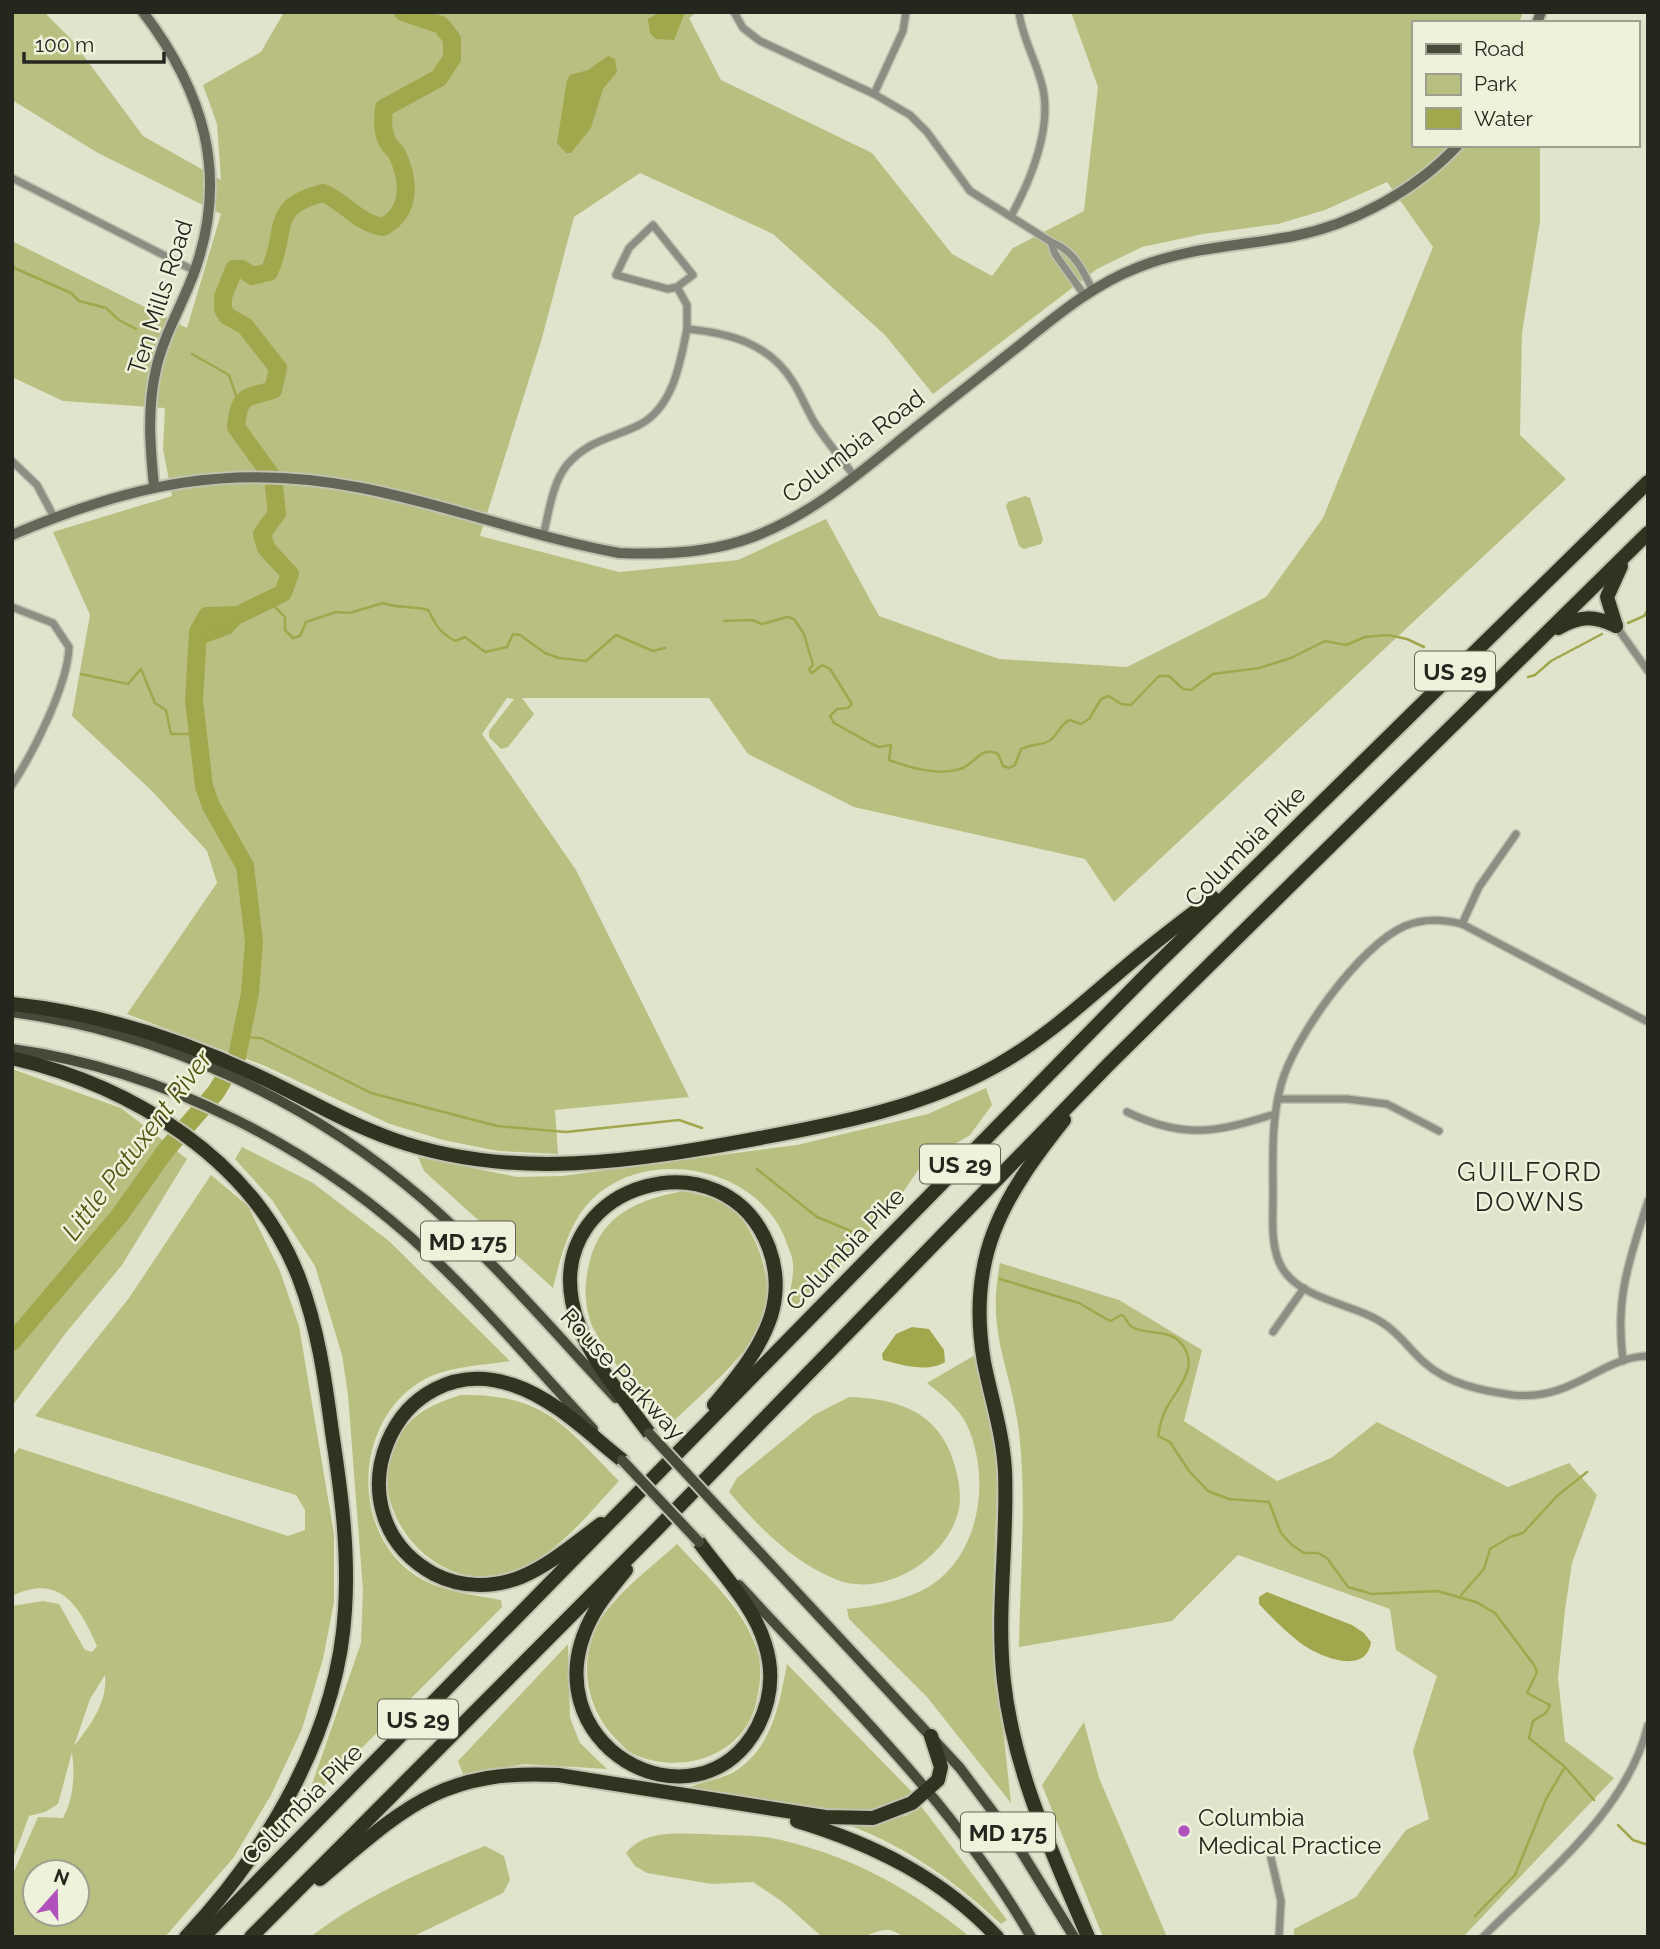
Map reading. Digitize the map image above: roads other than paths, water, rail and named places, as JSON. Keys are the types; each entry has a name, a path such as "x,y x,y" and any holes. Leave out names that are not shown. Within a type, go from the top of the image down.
{"highway":[{"name":"Columbia Pike","path":"203,1937 633,1501 982,1140 1648,482"},
{"name":"US 29","path":"252,1937 658,1528 1109,1064 1648,533"},
{"path":"1616,626 1607,597 1628,553"},
{"path":"1541,637 1584,617 1601,619 1616,626"},
{"path":"12,1004 117,1024 391,1139 443,1154 509,1164 607,1162 811,1128 904,1106 996,1066 1058,1024 1146,949 1262,861"},
{"path":"12,1058 99,1087 159,1119 203,1149 238,1182 272,1226 298,1276 309,1308 324,1373 341,1497 346,1590 334,1674 317,1731 297,1778 251,1856 186,1937"},
{"path":"1088,1937 1038,1816 1018,1758 1008,1712 1001,1648 1004,1448 984,1360 980,1301 985,1259 1011,1192 1109,1064"},
{"path":"649,1433 603,1370 586,1341 572,1301 571,1273 584,1232 606,1206 645,1185 683,1182 724,1195 749,1215 766,1241 776,1286 771,1315 757,1346 662,1471"},
{"path":"622,1460 568,1416 531,1393 495,1381 465,1380 429,1393 400,1418 384,1447 380,1463 380,1501 394,1538 422,1567 456,1583 486,1586 522,1577 553,1559 633,1501"},
{"path":"658,1528 594,1611 580,1648 577,1683 584,1714 600,1742 624,1762 656,1773 698,1772 730,1759 754,1732 769,1692 769,1661 758,1625 699,1542"},
{"path":"252,1937 408,1808 461,1782 518,1773 558,1774 849,1819 894,1812 928,1791 938,1780 941,1767 931,1736"},
{"path":"732,1802 834,1831 894,1858 952,1896 997,1937"}],"main road":[{"name":"Ten Mills Road","path":"142,12 182,71 195,98 208,152 209,212 195,271 170,325 154,379 150,414 154,486"},
{"name":"Columbia Road","path":"12,535 54,517 154,486 254,476 320,480 365,488 543,536 629,553 662,554 722,546 797,517 855,477 1089,293 1118,276 1161,259 1188,252 1296,236 1347,219 1413,184 1456,147"},
{"path":"12,1012 114,1033 200,1057"},
{"name":"MD 175","path":"12,1049 104,1069 177,1095 230,1118 330,1175 399,1227 468,1294 928,1791 986,1865 1031,1937"},
{"name":"Rouse Parkway","path":"257,1082 351,1145 422,1198 494,1267 960,1768 1014,1840 1074,1937"}],"street":[{"path":"734,12 743,28 760,41 874,94 919,123 962,182 981,199 1051,242 1063,246 1085,274 1089,293"},
{"path":"874,94 903,31 906,12"},
{"path":"1012,216 1026,186 1045,113 1043,86 1018,12"},
{"path":"12,178 195,271"},
{"path":"653,225 693,275 677,287 668,289 616,275 629,248 653,225"},
{"path":"543,536 557,485 566,466 585,448 606,437 638,426 662,407 673,382 687,329 687,305 677,287"},
{"path":"687,329 739,338 760,348 779,363 793,382 815,424 855,477"},
{"path":"12,461 37,485 54,517"},
{"path":"12,607 53,623 64,635 69,647 68,661 41,732 12,785"},
{"path":"1616,626 1648,671"},
{"path":"1462,924 1479,887 1516,834"},
{"path":"1648,1022 1462,924 1438,919 1414,923 1382,941 1325,1002 1309,1025 1287,1066 1275,1114 1272,1147 1276,1253 1287,1274 1304,1288 1376,1318 1389,1327 1426,1364 1459,1383 1511,1394 1545,1395 1581,1382 1623,1361 1648,1356"},
{"path":"1278,1099 1347,1099 1387,1104 1439,1131"},
{"path":"1127,1112 1171,1129 1198,1132 1223,1130 1275,1114"},
{"path":"1623,1361 1620,1298 1648,1201"},
{"path":"1273,1332 1304,1288"},
{"path":"1483,1937 1617,1798 1639,1758 1648,1725"},
{"path":"1270,1858 1281,1901 1279,1937"}],"water":[{"path":"660,12 685,12 674,40 656,39 650,33 648,19"},
{"path":"608,56 615,59 617,72 603,89 591,128 571,153 566,153 557,143 567,80 570,75 588,70"},
{"path":"912,1327 929,1329 944,1350 945,1362 923,1368 883,1360 882,1354 896,1334"},
{"path":"1267,1592 1352,1625 1371,1642 1367,1653 1360,1659 1340,1660 1307,1647 1288,1633 1259,1604 1259,1597"}],"waterway":[{"name":"Little Patuxent River","path":"12,1342 119,1216 166,1150 216,1092 237,1057 250,993 254,942 245,866 211,806 204,786 194,701 198,632 207,616 238,615 283,593 290,574 266,548 262,534 277,513 273,478 236,427 242,402 251,396 273,390 278,368 245,326 227,316 223,309 223,297 234,269 242,269 252,276 269,272 282,222 294,205 305,199 323,193 366,221 383,227 399,213 406,185 397,154 385,137 384,108 439,78 452,58 452,39 441,25 403,12"},
{"path":"12,267 71,293 79,301 106,308 119,320 136,329"},
{"path":"192,354 229,375 240,407"},
{"path":"270,602 285,617 285,630 293,638 300,636 306,622 336,612 350,613 383,603 428,610 445,634 455,641 465,637 485,652 507,647 513,634 520,635 545,653 559,658 586,661 616,635 653,651 665,648"},
{"path":"1628,623 1644,616 1648,610"},
{"path":"198,636 226,626 236,615"},
{"path":"724,621 752,620 762,624 787,617 794,619 804,634 813,665 809,669 812,673 822,665 830,669 852,704 848,708 837,709 830,716 834,723 879,747 891,745 889,760 915,768 943,772 965,767 987,752 998,754 1003,766 1009,768 1015,765 1021,749 1049,741 1070,720 1081,724 1089,719 1101,699 1109,696 1121,704 1131,705 1159,676 1169,676 1183,689 1191,690 1213,674 1259,668 1291,658 1325,641 1346,645 1365,637 1388,635 1407,639 1424,647"},
{"path":"1528,677 1535,675 1551,661 1602,634"},
{"path":"81,674 128,684 141,669 155,703 166,710 171,734 199,734"},
{"path":"242,1037 261,1038 371,1093 497,1126 566,1132 679,1120 702,1128"},
{"path":"757,1169 817,1217 851,1231"},
{"path":"1000,1279 1079,1303 1110,1321 1122,1315 1137,1329 1168,1335 1179,1341 1186,1350 1188,1369 1165,1411 1158,1436 1170,1442 1189,1471 1208,1491 1229,1499 1269,1502 1281,1533 1292,1545 1304,1553 1318,1553 1327,1558 1348,1587 1372,1594 1437,1591 1476,1602 1495,1613 1537,1672 1527,1693 1550,1705 1546,1713 1533,1721 1529,1738 1565,1767 1594,1800"},
{"path":"1461,1595 1484,1569 1490,1549 1523,1533 1557,1496 1587,1472"},
{"path":"1475,1916 1515,1875 1546,1799 1565,1767"},
{"path":"1618,1825 1633,1840 1648,1845"}],"place":[{"name":"Columbia Medical Practice","path":"1184,1831"}],"district":[{"name":"GUILFORD DOWNS","path":"1530,1187"}]}
